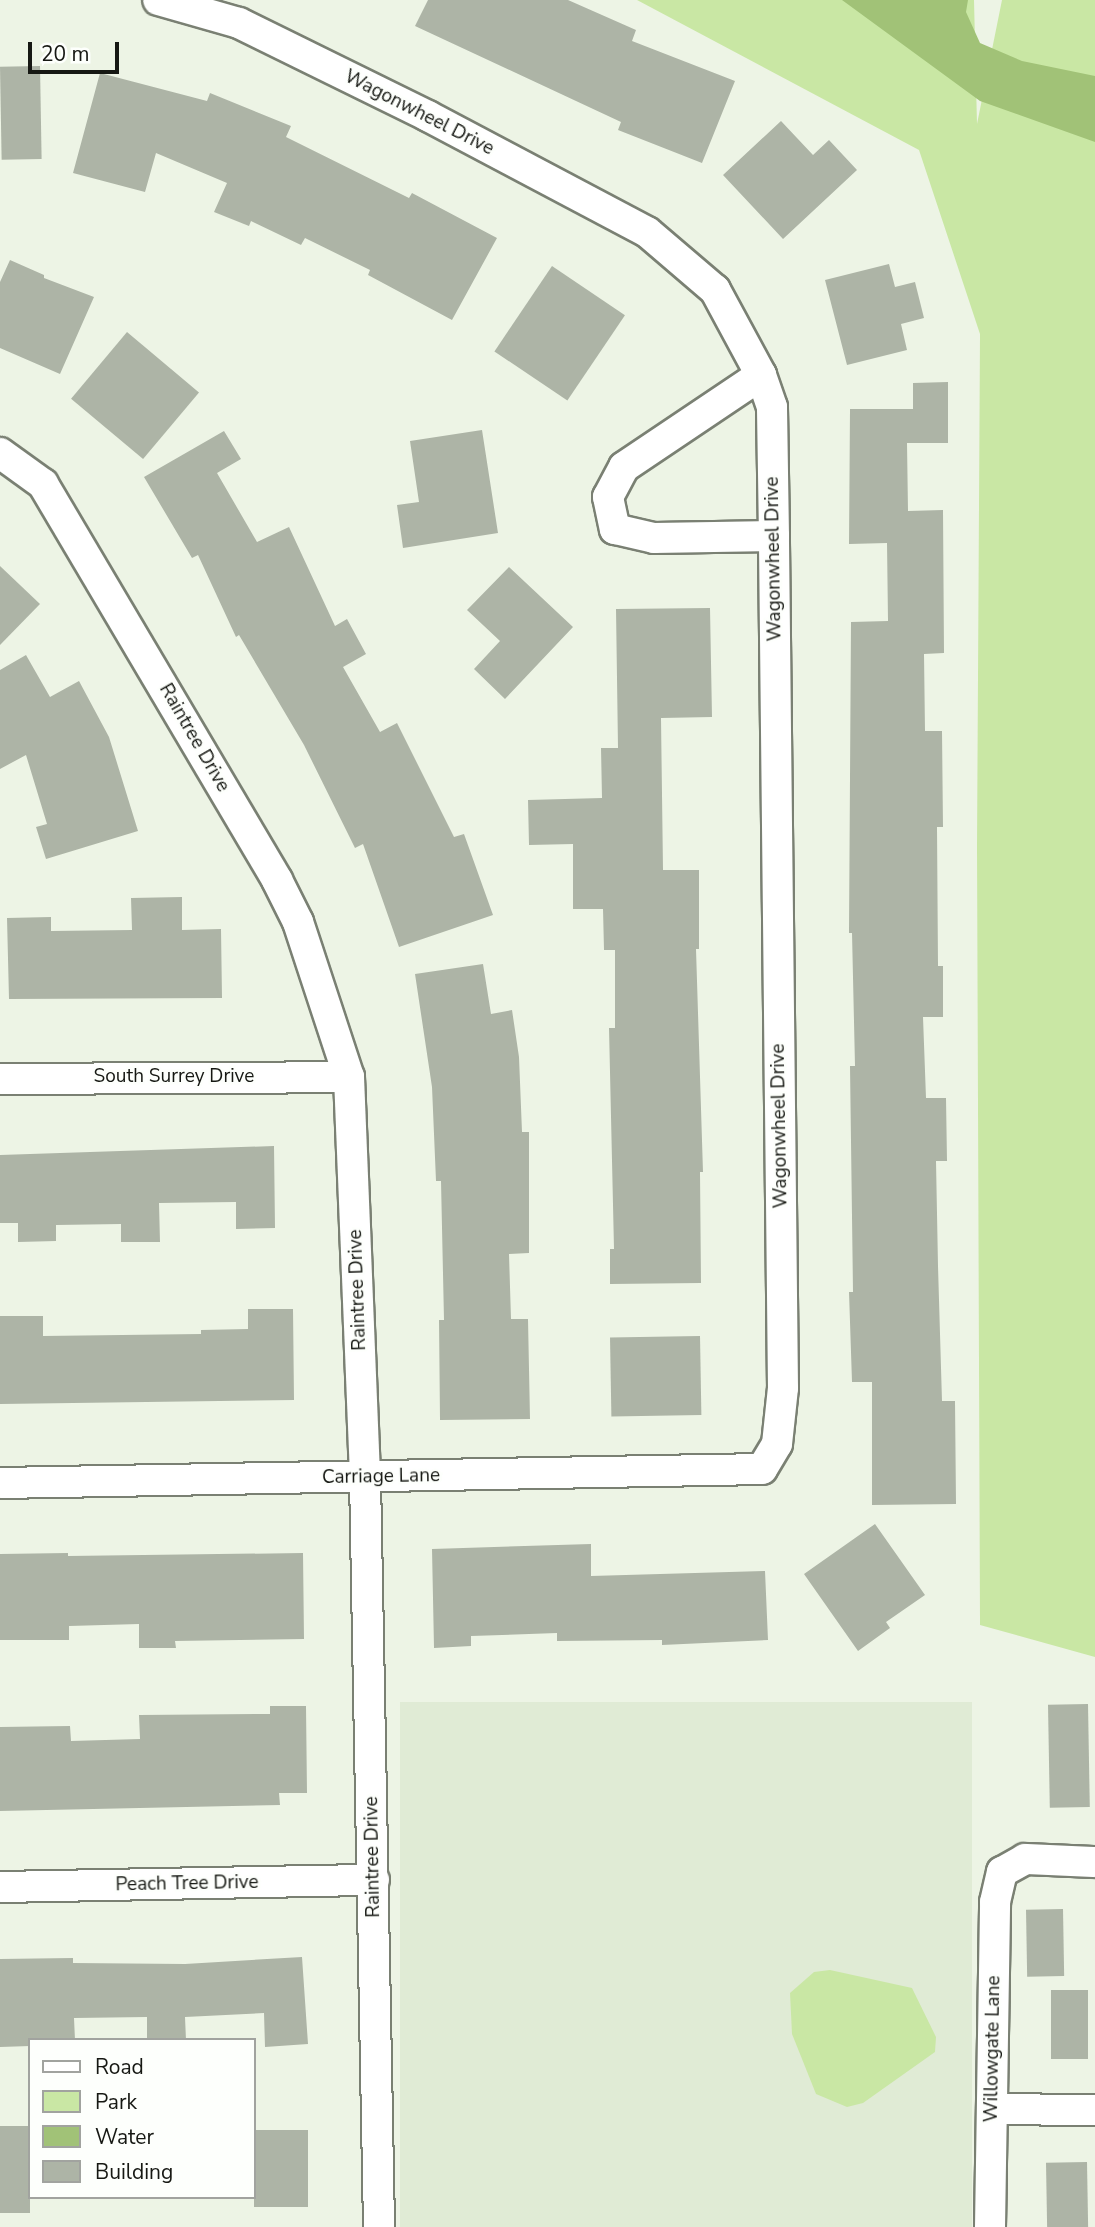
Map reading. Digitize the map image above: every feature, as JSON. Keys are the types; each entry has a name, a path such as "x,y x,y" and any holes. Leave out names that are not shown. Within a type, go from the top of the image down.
{"street":[{"name":"Wagonwheel Drive","path":"158,0 239,23 428,116 647,232 715,290 761,375 772,407 783,1388 777,1444 762,1469"},
{"path":"761,375 624,467 608,497 615,529 654,538 774,536"},
{"name":"Raintree Drive","path":"0,453 43,484 277,880 298,922 349,1077 365,1477 379,2227"},
{"name":"South Surrey Drive","path":"0,1079 349,1077"},
{"name":"Carriage Lane","path":"0,1483 762,1469"},
{"name":"Willowgate Lane","path":"990,2227 995,1902 1002,1872 1025,1859 1095,1862"},
{"name":"Peach Tree Drive","path":"0,1887 374,1880"},
{"path":"992,2109 1095,2110"}],"shaded area":[{"path":"400,1702 972,1702 972,2227 400,2227"}],"green space":[{"path":"637,0 974,0 977,124 1002,0 1095,0 1095,1657 980,1625 977,847 980,334 919,150"},
{"path":"830,1970 912,1988 936,2037 935,2052 863,2103 847,2107 816,2094 792,2034 790,1993 814,1972"}],"water":[{"path":"842,0 968,0 966,12 980,43 1022,61 1095,76 1095,142 980,101"}],"building":[{"path":"428,0 568,0 636,30 632,41 735,81 702,163 618,130 621,122 415,26"},
{"path":"40,66 42,159 2,160 0,67"},
{"path":"100,73 207,101 210,93 291,126 286,137 409,198 412,193 497,238 452,320 368,275 370,270 305,238 301,245 251,221 249,226 214,212 227,183 156,153 145,192 73,173"},
{"path":"781,121 813,155 829,140 857,170 783,239 723,175"},
{"path":"10,260 44,275 44,278 94,297 60,374 0,348 0,282"},
{"path":"889,264 895,287 915,282 924,318 901,324 907,350 847,365 825,280"},
{"path":"552,266 625,315 567,401 494,351"},
{"path":"127,332 199,392 143,459 71,399"},
{"path":"948,382 948,443 907,443 908,511 943,510 944,653 924,654 925,731 942,731 943,827 937,827 938,966 943,966 943,1017 923,1017 926,1098 946,1098 947,1161 936,1161 938,1266 942,1401 955,1401 956,1504 872,1505 872,1382 852,1382 849,1292 853,1292 850,1066 855,1066 852,933 849,933 851,622 888,621 887,543 849,544 850,409 913,409 913,383"},
{"path":"482,430 498,533 403,548 397,505 419,502 410,441"},
{"path":"224,431 241,459 217,473 257,542 289,527 335,626 347,619 366,654 343,667 380,732 397,723 454,837 464,834 493,915 399,947 363,844 355,848 304,745 239,635 236,637 198,555 192,558 144,477"},
{"path":"0,566 40,604 0,645"},
{"path":"509,567 573,627 505,699 474,669 500,641 467,610"},
{"path":"710,608 712,717 661,718 663,870 699,870 699,949 696,949 703,1172 700,1172 701,1283 610,1284 610,1249 614,1249 609,1028 615,1028 615,950 604,950 603,909 573,909 573,844 529,845 528,800 602,798 601,748 618,748 616,609"},
{"path":"26,655 50,697 79,681 109,737 138,831 46,859 36,827 47,824 26,755 0,769 0,670"},
{"path":"182,897 182,930 221,929 222,998 9,999 7,918 51,917 51,931 132,930 131,898"},
{"path":"483,964 491,1014 512,1010 519,1057 522,1132 529,1132 529,1253 509,1254 511,1319 528,1319 530,1419 440,1420 439,1320 444,1320 441,1181 436,1181 432,1087 415,974"},
{"path":"274,1146 275,1228 236,1229 236,1202 159,1203 160,1242 121,1242 121,1224 56,1225 56,1241 18,1242 18,1223 0,1223 0,1155"},
{"path":"248,1309 293,1309 294,1400 0,1404 0,1316 43,1316 43,1336 201,1334 201,1330 248,1329"},
{"path":"700,1336 701,1415 611,1417 610,1338"},
{"path":"875,1524 925,1595 886,1622 890,1628 858,1651 804,1574"},
{"path":"591,1544 591,1576 765,1571 768,1640 662,1645 662,1640 557,1641 557,1633 471,1636 471,1646 434,1648 432,1549"},
{"path":"68,1553 68,1556 303,1553 304,1639 175,1641 176,1648 139,1648 139,1624 69,1626 69,1640 0,1640 0,1554"},
{"path":"1088,1704 1090,1807 1050,1808 1048,1705"},
{"path":"270,1706 306,1706 307,1793 279,1793 280,1805 0,1811 0,1727 70,1726 71,1741 140,1739 139,1715 270,1714"},
{"path":"1063,1909 1064,1976 1027,1977 1026,1910"},
{"path":"302,1957 308,2044 265,2047 264,2013 185,2017 186,2038 147,2038 147,2017 74,2018 75,2038 28,2038 28,2046 0,2047 0,1959 73,1958 73,1963 185,1964"},
{"path":"1051,1990 1088,1990 1088,2059 1051,2059"},
{"path":"0,2126 28,2126 30,2213 0,2213"},
{"path":"256,2130 308,2130 308,2207 254,2207"},
{"path":"1087,2162 1088,2227 1047,2227 1046,2163"}]}
